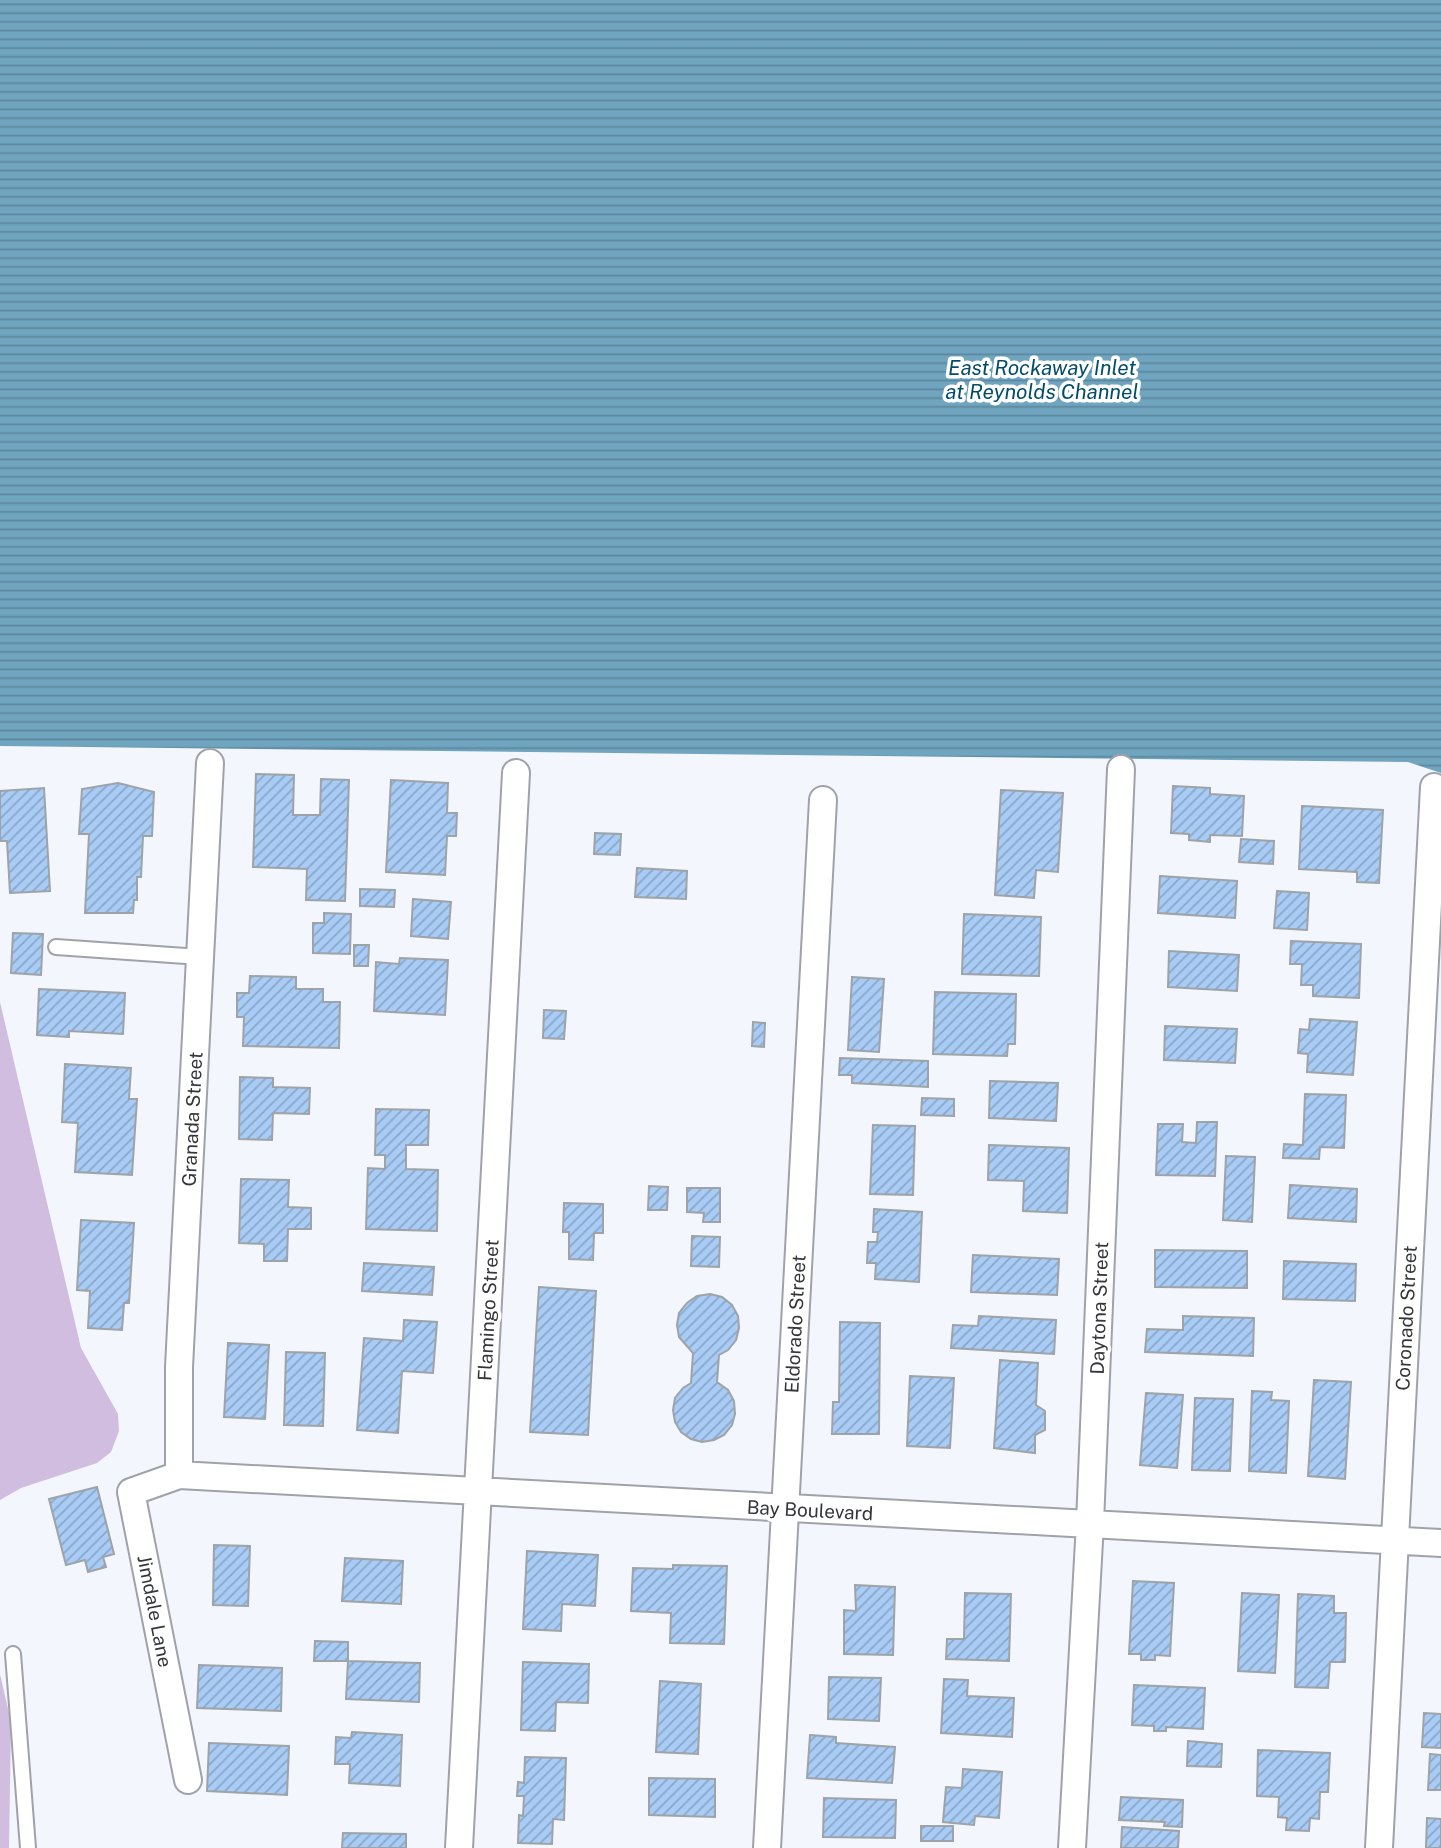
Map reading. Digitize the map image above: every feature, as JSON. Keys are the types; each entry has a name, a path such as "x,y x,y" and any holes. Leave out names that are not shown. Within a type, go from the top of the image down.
{"street":[{"name":"Granada Street","path":"179,1475 179,1367 210,763"},
{"name":"Daytona Street","path":"1072,1848 1090,1523 1121,768"},
{"name":"Flamingo Street","path":"459,1848 516,773"},
{"name":"Coronado Street","path":"1378,1848 1434,787"},
{"name":"Eldorado Street","path":"767,1848 823,800"},
{"name":"Bay Boulevard","path":"179,1475 1441,1542"},
{"name":"Jimdale Lane","path":"179,1475 131,1492 188,1780"}],"lane":[{"path":"56,947 200,957"},
{"path":"13,1654 28,1848"}],"shaded area":[{"path":"0,1002 81,1348 118,1414 119,1431 111,1452 97,1463 21,1488 0,1500"},
{"path":"0,1674 11,1722 9,1848 0,1848"}],"water":[{"name":"East Rockaway Inlet at Reynolds Channel","path":"0,0 1441,0 1441,773 1408,762 0,746"}],"building":[{"path":"256,774 294,775 293,815 320,815 321,779 349,780 345,901 306,900 307,869 253,867"},
{"path":"391,780 448,783 447,813 457,813 456,836 447,836 445,875 386,872"},
{"path":"118,783 154,792 152,836 143,836 141,877 137,877 137,900 134,900 133,913 85,913 89,834 79,834 82,789"},
{"path":"1173,786 1210,788 1210,794 1244,796 1242,836 1210,835 1210,842 1189,840 1189,834 1171,833"},
{"path":"44,788 50,891 10,893 7,841 0,841 0,791"},
{"path":"1001,790 1063,793 1058,872 1036,870 1034,898 995,895"},
{"path":"1302,806 1383,810 1379,883 1357,882 1357,872 1299,869"},
{"path":"595,833 621,834 620,855 594,854"},
{"path":"1241,839 1274,841 1273,864 1239,862"},
{"path":"637,868 687,871 686,899 635,897"},
{"path":"1160,876 1237,881 1235,918 1158,913"},
{"path":"360,889 395,890 394,907 360,906"},
{"path":"1277,891 1309,893 1307,930 1274,928"},
{"path":"413,899 451,902 448,939 411,936"},
{"path":"324,913 351,914 350,954 313,953 313,923 324,923"},
{"path":"964,914 1041,917 1039,976 962,974"},
{"path":"13,933 43,934 41,975 11,973"},
{"path":"1291,941 1361,944 1359,998 1313,996 1313,985 1301,985 1302,964 1290,964"},
{"path":"354,945 369,945 368,966 354,966"},
{"path":"1169,951 1239,955 1237,991 1168,987"},
{"path":"400,958 448,960 445,1015 374,1011 376,962 399,964"},
{"path":"250,976 296,977 296,989 323,989 323,1002 340,1002 339,1048 243,1046 244,1017 237,1017 237,993 249,993"},
{"path":"852,977 884,979 879,1052 848,1050"},
{"path":"39,989 125,993 123,1034 69,1031 69,1037 37,1035"},
{"path":"935,992 1016,994 1015,1044 1008,1044 1007,1056 933,1054"},
{"path":"544,1010 566,1011 564,1039 543,1038"},
{"path":"1310,1019 1357,1022 1353,1075 1307,1072 1308,1054 1298,1053 1300,1029 1309,1030"},
{"path":"753,1022 765,1023 764,1047 752,1046"},
{"path":"1165,1026 1237,1029 1235,1063 1164,1060"},
{"path":"840,1058 928,1061 928,1087 852,1083 852,1075 839,1075"},
{"path":"65,1064 131,1068 129,1099 137,1099 132,1175 75,1172 78,1123 62,1122"},
{"path":"240,1077 273,1078 273,1087 310,1088 309,1114 273,1113 272,1140 239,1139"},
{"path":"990,1081 1058,1083 1056,1121 989,1118"},
{"path":"1305,1094 1346,1095 1344,1148 1320,1147 1319,1159 1283,1158 1284,1144 1303,1145"},
{"path":"922,1098 954,1099 954,1116 921,1115"},
{"path":"376,1109 429,1110 428,1145 406,1145 406,1169 438,1170 437,1231 366,1229 368,1168 385,1169 385,1155 375,1155"},
{"path":"1197,1122 1217,1122 1215,1176 1156,1175 1158,1124 1183,1124 1182,1142 1196,1143"},
{"path":"873,1125 915,1126 913,1195 870,1194"},
{"path":"989,1145 1069,1148 1067,1213 1023,1211 1024,1181 988,1180"},
{"path":"1226,1156 1255,1157 1252,1222 1223,1220"},
{"path":"241,1179 289,1180 288,1207 311,1208 311,1229 288,1229 287,1261 264,1261 264,1244 239,1243"},
{"path":"1290,1185 1357,1189 1356,1222 1288,1218"},
{"path":"649,1186 668,1187 667,1210 648,1210"},
{"path":"687,1188 720,1188 720,1222 703,1222 704,1213 687,1212"},
{"path":"564,1203 603,1204 603,1233 594,1233 593,1260 569,1259 569,1232 563,1232"},
{"path":"874,1209 922,1212 919,1282 875,1279 876,1263 867,1263 868,1242 877,1242 878,1232 873,1232"},
{"path":"81,1220 134,1223 129,1303 124,1303 122,1330 88,1328 90,1291 77,1290"},
{"path":"692,1236 720,1237 719,1267 691,1266"},
{"path":"1155,1250 1247,1251 1247,1288 1155,1287"},
{"path":"973,1255 1059,1259 1057,1295 971,1292"},
{"path":"1284,1261 1356,1264 1355,1301 1283,1299"},
{"path":"364,1263 434,1267 432,1295 362,1291"},
{"path":"539,1287 596,1291 588,1435 530,1432"},
{"path":"710,1294 722,1297 732,1305 738,1316 736,1340 728,1350 719,1355 717,1382 728,1390 734,1401 735,1414 732,1425 724,1435 702,1442 681,1432 675,1422 675,1398 691,1383 693,1353 679,1337 677,1325 679,1313 687,1303 697,1296"},
{"path":"979,1316 1056,1320 1054,1354 951,1348 953,1325 978,1326"},
{"path":"1183,1316 1254,1318 1253,1356 1145,1352 1147,1329 1183,1330"},
{"path":"404,1320 437,1322 433,1373 402,1371 398,1433 357,1430 364,1338 403,1341"},
{"path":"840,1322 880,1323 879,1434 832,1434 833,1402 839,1402"},
{"path":"228,1343 269,1345 265,1419 224,1417"},
{"path":"286,1352 325,1353 323,1426 284,1425"},
{"path":"1000,1360 1038,1363 1036,1405 1045,1411 1045,1430 1035,1435 1035,1453 994,1448"},
{"path":"910,1376 954,1378 950,1448 907,1446"},
{"path":"1314,1380 1351,1382 1345,1479 1308,1476"},
{"path":"1252,1391 1272,1392 1271,1400 1289,1401 1286,1473 1249,1471"},
{"path":"1146,1393 1183,1395 1177,1468 1140,1465"},
{"path":"1195,1398 1233,1399 1230,1471 1192,1470"},
{"path":"97,1487 114,1554 103,1557 106,1567 88,1572 85,1560 66,1565 49,1499"},
{"path":"214,1545 250,1546 248,1606 213,1605"},
{"path":"527,1551 598,1555 595,1606 562,1604 561,1631 523,1629"},
{"path":"345,1558 403,1561 401,1604 342,1601"},
{"path":"673,1565 727,1566 724,1644 670,1643 671,1613 631,1611 633,1568 673,1569"},
{"path":"1133,1581 1174,1583 1170,1656 1155,1655 1155,1660 1141,1660 1141,1654 1129,1654"},
{"path":"855,1585 895,1587 893,1655 844,1654 844,1610 856,1611"},
{"path":"965,1593 1011,1594 1009,1661 946,1659 947,1639 964,1639"},
{"path":"1242,1593 1279,1595 1275,1673 1238,1671"},
{"path":"1298,1594 1334,1596 1334,1613 1346,1613 1345,1662 1330,1662 1328,1688 1295,1687"},
{"path":"315,1641 348,1642 348,1661 314,1661"},
{"path":"348,1661 420,1663 419,1702 346,1699"},
{"path":"523,1662 589,1664 588,1703 556,1702 555,1731 521,1730"},
{"path":"199,1665 282,1668 281,1711 197,1708"},
{"path":"829,1677 881,1678 879,1721 828,1719"},
{"path":"944,1679 968,1680 967,1696 1014,1698 1012,1737 941,1733"},
{"path":"660,1681 701,1684 698,1754 656,1752"},
{"path":"1134,1685 1205,1688 1203,1729 1166,1727 1166,1731 1154,1731 1154,1726 1132,1725"},
{"path":"1424,1713 1441,1714 1441,1748 1422,1747"},
{"path":"352,1732 402,1735 400,1786 349,1783 350,1764 335,1764 336,1737 351,1738"},
{"path":"810,1735 836,1737 836,1743 895,1747 892,1783 807,1778"},
{"path":"1188,1741 1222,1744 1221,1767 1187,1766"},
{"path":"209,1743 289,1746 287,1795 207,1791"},
{"path":"1258,1750 1330,1753 1328,1792 1320,1792 1319,1819 1310,1818 1309,1831 1286,1830 1287,1818 1278,1817 1279,1797 1257,1796"},
{"path":"1430,1754 1441,1755 1441,1790 1428,1790"},
{"path":"525,1757 566,1758 564,1820 553,1819 552,1844 518,1843 519,1815 523,1816 524,1796 517,1796 518,1782 524,1783"},
{"path":"963,1769 1002,1772 999,1818 975,1816 974,1825 943,1822 946,1787 962,1788"},
{"path":"649,1778 715,1779 715,1817 649,1815"},
{"path":"1121,1797 1183,1800 1182,1827 1164,1826 1165,1822 1119,1820"},
{"path":"824,1798 896,1800 895,1838 823,1837"},
{"path":"1427,1818 1441,1819 1441,1848 1426,1848"},
{"path":"921,1826 953,1826 953,1841 921,1841"},
{"path":"1122,1827 1179,1831 1178,1848 1121,1848"},
{"path":"343,1833 406,1834 406,1848 342,1848"}]}
